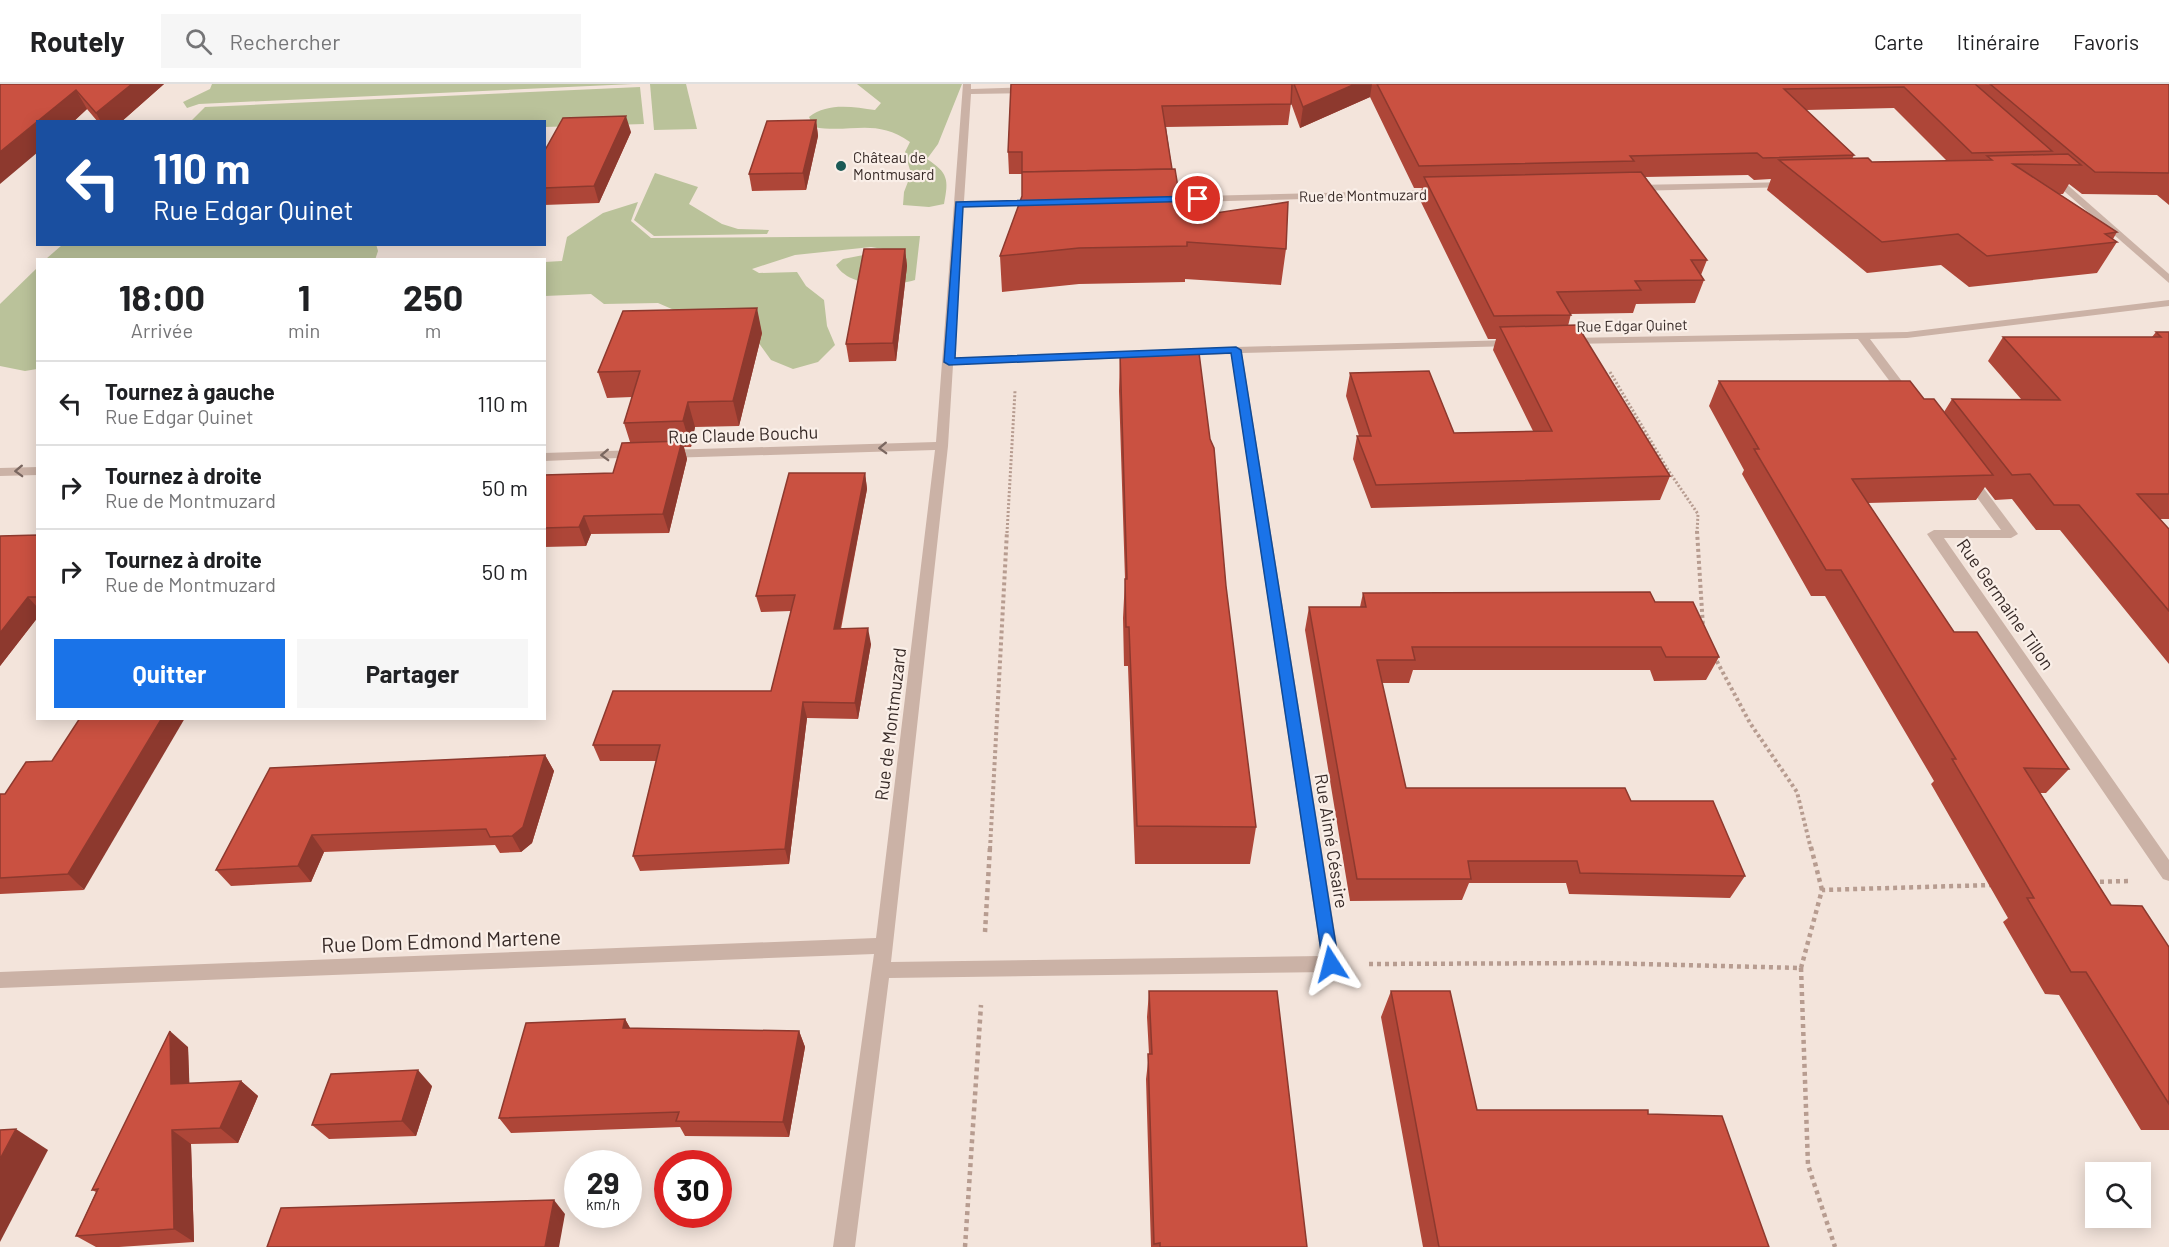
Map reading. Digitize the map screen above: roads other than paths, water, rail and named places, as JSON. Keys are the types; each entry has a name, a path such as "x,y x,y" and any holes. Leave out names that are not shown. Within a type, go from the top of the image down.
{"street":[{"path":"966,88 1044,90"},
{"name":"Rue de Montmuzard","path":"844,1247 884,946 942,446 966,88"},
{"path":"2039,164 2169,280"},
{"path":"2043,179 2055,178"},
{"path":"1627,189 1805,184"},
{"name":"Rue de Montmuzard","path":"1151,200 1448,193"},
{"path":"959,204 1056,202"},
{"name":"Rue Edgar Quinet","path":"1559,342 1907,335 2169,303"},
{"path":"1861,335 1913,405"},
{"path":"949,362 1236,350 1524,343"},
{"name":"Rue Aimé Césaire","path":"881,970 1331,964 1236,350"},
{"name":"Rue Claude Bouchu","path":"546,457 942,446"},
{"name":"Rue Germaine Tillon","path":"1962,469 2011,534 1934,534 2169,874"},
{"path":"0,472 36,471"},
{"name":"Rue Dom Edmond Martene","path":"0,980 884,946"}],"place":[{"name":"Château de Montmusard","path":"841,166"}]}
